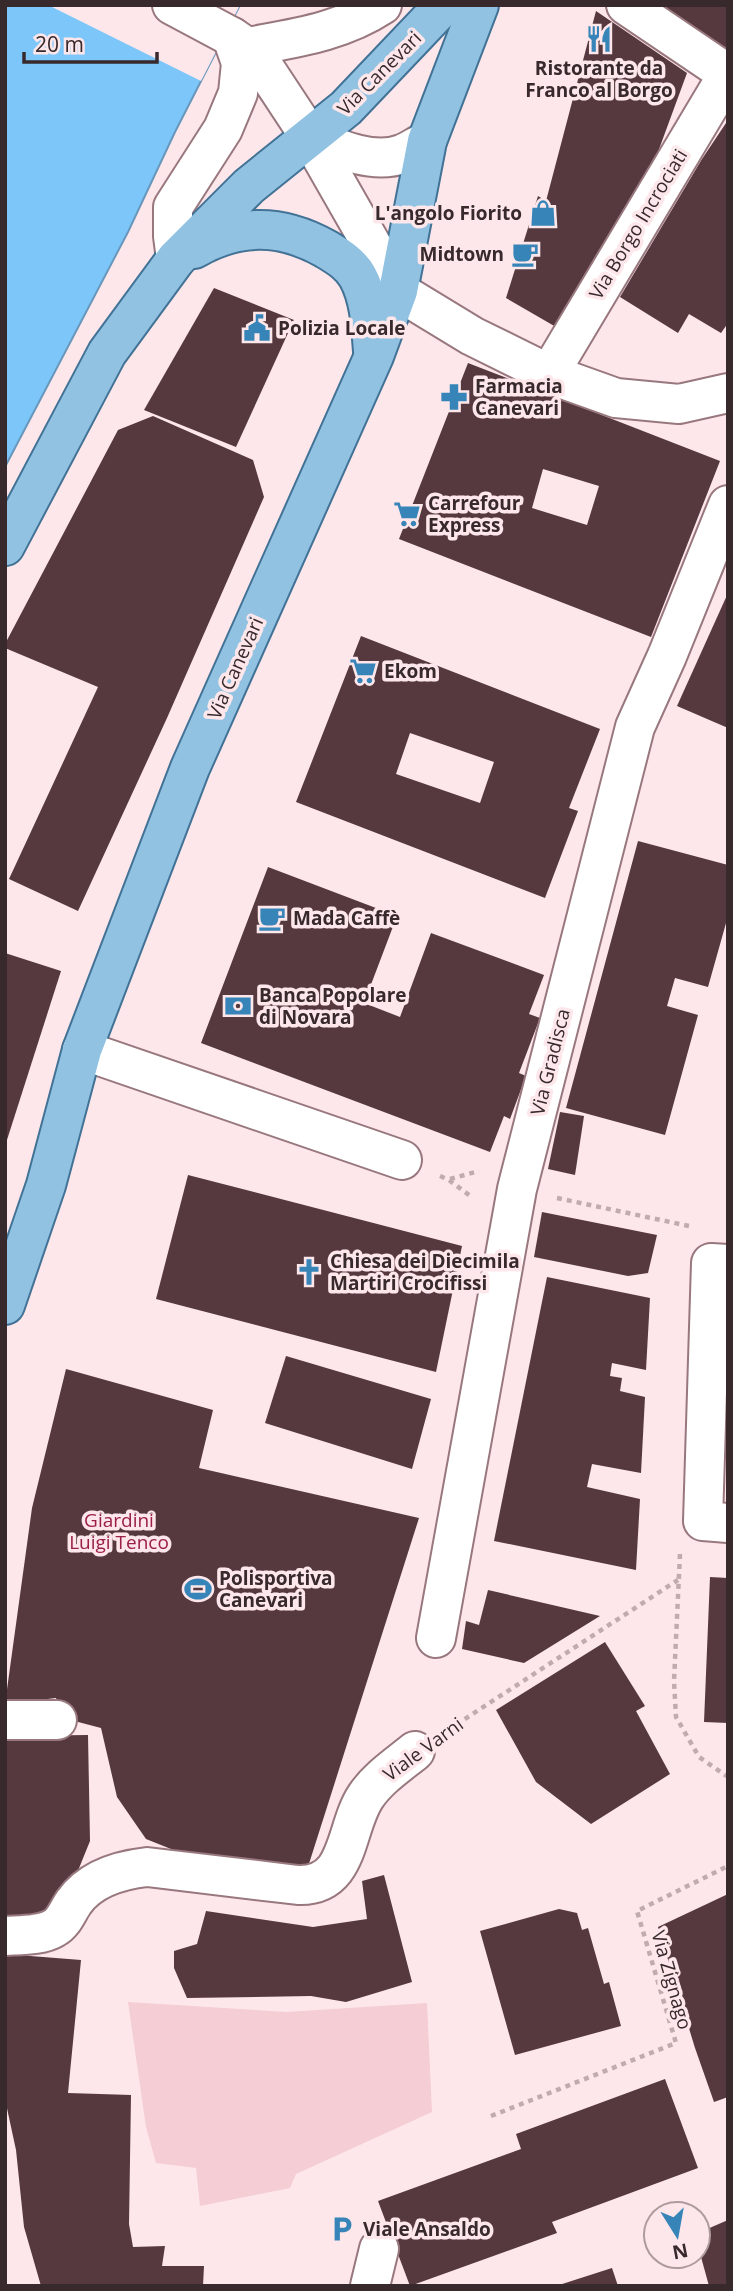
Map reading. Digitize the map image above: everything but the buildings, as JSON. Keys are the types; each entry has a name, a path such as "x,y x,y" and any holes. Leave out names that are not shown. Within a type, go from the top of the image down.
{"main road":[{"name":"Via Canevari","path":"5,546 107,354 176,259 249,186 346,108 444,5"},
{"name":"Via Canevari","path":"5,1305 46,1185 82,1050 190,768 374,356 398,291 427,141 479,5"},
{"path":"176,259 223,236 269,228 319,245 343,259 358,276 365,297 374,356"}],"street":[{"path":"172,5 240,42 286,99 398,291"},
{"name":"Via Borgo Incrociati","path":"549,374 728,74 626,5"},
{"path":"240,42 315,35 376,9"},
{"path":"176,259 173,207 223,129 238,93 240,42"},
{"path":"310,137 361,156 399,155 427,141"},
{"path":"358,276 398,291 472,337 549,374 615,398 679,404 728,393"},
{"name":"Via Gradisca","path":"436,1638 517,1189 635,727 728,505"},
{"path":"82,1050 402,1160"},
{"path":"728,1264 711,1263 704,1521 728,1523"},
{"path":"5,1720 57,1720"},
{"name":"Viale Varni","path":"5,1936 45,1932 55,1928 84,1889 95,1882 132,1869 147,1867 298,1885 316,1883 339,1865 358,1810 366,1796 378,1782 415,1751"},
{"path":"370,2286 379,2249"}],"path":[{"path":"402,1160 449,1180 510,1226"},
{"path":"517,1189 691,1227"},
{"name":"Viale Varni","path":"415,1751 678,1580"},
{"name":"Via Zignago","path":"491,2116 676,2043 637,1911 728,1866"}],"shaded area":[{"path":"128,2002 286,2012 427,2003 432,2112 296,2174 290,2188 200,2206 196,2168 156,2163 146,2127"}],"water":[{"path":"5,5 240,5 128,232 5,467"}],"pier":[{"path":"48,5 240,5 201,81"}],"place":[{"name":"Ristorante da Franco al Borgo","path":"599,39"},
{"name":"L'angolo Fiorito","path":"543,213"},
{"name":"Midtown","path":"525,254"},
{"name":"Polizia Locale","path":"257,328"},
{"name":"Farmacia Canevari","path":"454,397"},
{"name":"Carrefour Express","path":"407,514"},
{"name":"Ekom","path":"363,671"},
{"name":"Mada Caffè","path":"272,918"},
{"name":"Banca Popolare di Novara","path":"238,1006"},
{"name":"Chiesa dei Diecimila Martiri Crocifissi","path":"309,1272"},
{"name":"Polisportiva Canevari","path":"198,1589"},
{"name":"Viale Ansaldo","path":"342,2229"}],"park label":[{"name":"Giardini Luigi Tenco","path":"119,1531"}]}
